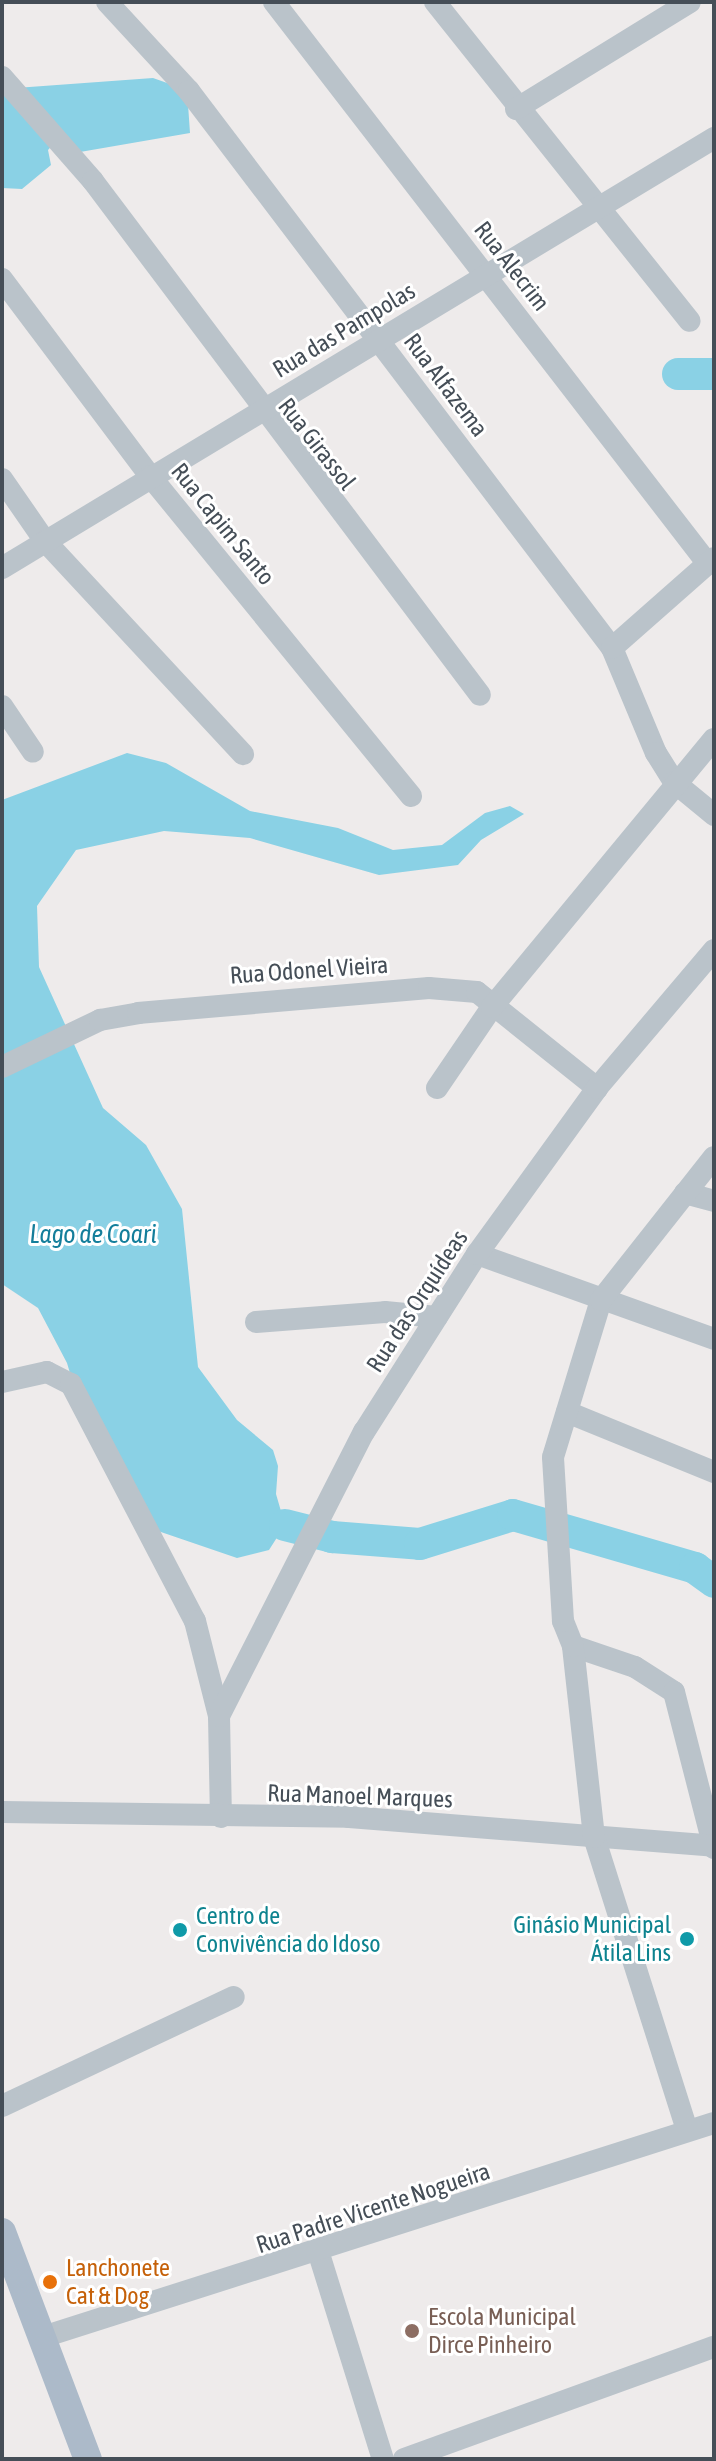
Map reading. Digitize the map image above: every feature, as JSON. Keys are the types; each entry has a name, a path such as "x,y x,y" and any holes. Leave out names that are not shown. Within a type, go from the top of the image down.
{"main road":[{"path":"2,2232 46,2336 88,2459"}],"street":[{"name":"Rua Alfazema","path":"107,2 189,91 612,648 674,782 714,815"},
{"name":"Rua Alecrim","path":"274,2 711,561"},
{"path":"435,2 516,109 690,321"},
{"path":"516,109 690,2"},
{"name":"Rua Girassol","path":"2,77 93,181 259,411 480,695"},
{"name":"Rua das Pampolas","path":"2,568 376,336 488,278 599,207 712,144"},
{"name":"Rua Capim Santo","path":"2,279 150,476 411,796"},
{"path":"2,479 45,541 243,754"},
{"path":"612,648 711,561"},
{"path":"2,706 33,752"},
{"path":"437,1088 492,1007 674,782 714,739"},
{"name":"Rua das Orquídeas","path":"219,1716 290,1568 342,1472 477,1254 597,1088 714,950"},
{"name":"Rua Odonel Vieira","path":"2,1067 100,1020 224,1001 429,988 477,992 597,1088"},
{"path":"687,2130 594,1837 573,1646 561,1577 553,1457 601,1300 714,1157"},
{"path":"685,1193 714,1201"},
{"path":"477,1254 714,1339"},
{"path":"256,1322 385,1312 437,1317"},
{"path":"2,1382 47,1372 71,1384 195,1621 219,1716 221,1817"},
{"path":"567,1412 714,1472"},
{"path":"573,1646 635,1667 674,1692 714,1847"},
{"name":"Rua Manoel Marques","path":"2,1812 349,1817 714,1847"},
{"path":"2,2106 234,1997"},
{"name":"Rua Padre Vicente Nogueira","path":"46,2336 319,2254 714,2123"},
{"path":"319,2254 383,2459"},
{"path":"404,2459 714,2347"}],"water":[{"path":"153,78 187,90 190,133 80,152 57,140 48,150 51,165 22,189 2,188 2,89"},
{"name":"Lago de Coari","path":"127,753 166,763 250,811 338,828 393,850 442,845 485,813 510,806 524,814 481,840 458,865 379,875 250,838 164,831 76,850 37,906 39,967 103,1108 146,1145 182,1209 198,1367 237,1420 273,1450 278,1466 276,1494 285,1525 269,1550 237,1558 158,1531 88,1434 67,1363 38,1308 2,1284 2,800"}],"waterway":[{"path":"678,374 714,374"},
{"path":"285,1525 332,1537 420,1544 513,1515 695,1568 714,1582"}],"place":[{"name":"Centro de Convivência do Idoso","path":"180,1930"},
{"name":"Ginásio Municipal Átila Lins","path":"687,1939"},
{"name":"Lanchonete Cat & Dog","path":"50,2282"},
{"name":"Escola Municipal Dirce Pinheiro","path":"412,2331"}]}
